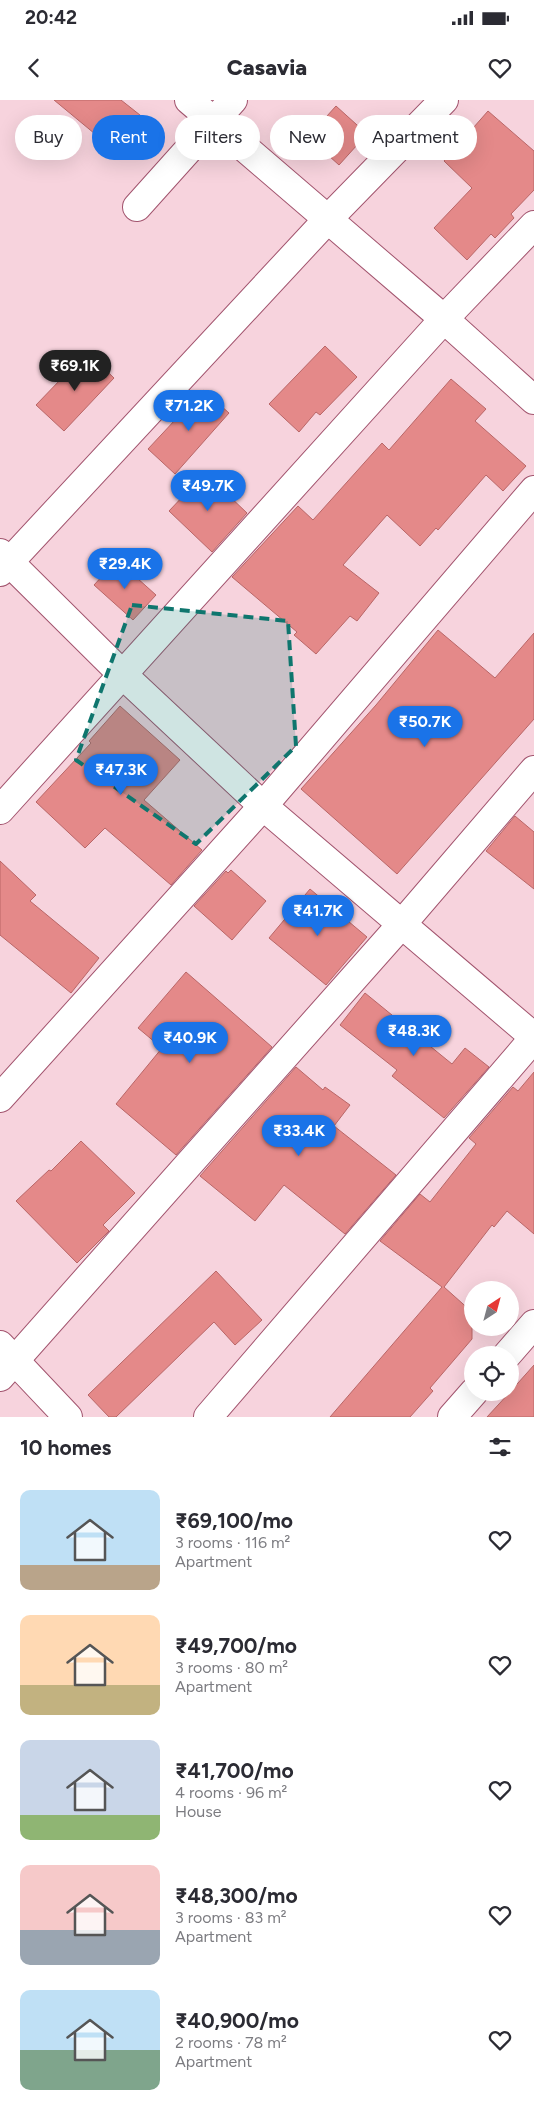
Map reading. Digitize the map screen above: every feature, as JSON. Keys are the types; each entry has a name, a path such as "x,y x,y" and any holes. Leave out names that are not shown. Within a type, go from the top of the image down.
{"street":[{"path":"189,100 205,115"},
{"path":"219,115 233,100"},
{"path":"208,1417 534,1038 262,806 3,562 328,219 444,100"},
{"path":"137,208 179,160"},
{"path":"258,160 444,319 534,400"},
{"path":"0,810 444,319 534,225"},
{"path":"0,1098 262,806 534,490"},
{"path":"68,1417 5,1361 402,926 534,770"},
{"path":"515,1346 534,1324"},
{"path":"452,1417 466,1401"}],"highlighted area":[{"path":"132,605 288,621 296,746 196,844 76,760"}],"building":[{"path":"54,100 121,100 140,115 92,115 92,131 82,123 82,115 72,115"},
{"path":"336,106 354,122 354,148 344,159 344,115 328,115"},
{"path":"488,111 534,151 534,190 511,214 514,218 495,238 491,234 467,260 434,228 472,188 444,161 477,160 477,124"},
{"path":"333,160 344,160 339,165"},
{"path":"325,346 357,377 320,415 316,412 299,432 269,404"},
{"path":"87,352 114,378 64,431 36,405"},
{"path":"451,379 486,409 475,421 526,466 503,491 486,475 438,530 436,528 420,546 387,515 343,565 379,593 357,621 350,616 316,654 294,635 297,632 232,577 298,506 313,520 382,443 389,450"},
{"path":"203,390 229,413 175,474 148,449"},
{"path":"205,473 247,513 212,552 169,511"},
{"path":"117,560 156,595 133,620 94,585"},
{"path":"438,630 495,678 534,633 534,719 397,874 301,789 376,705"},
{"path":"120,706 180,760 144,800 202,850 171,885 105,828 85,848 36,802 91,743 89,741"},
{"path":"515,816 534,832 534,889 486,851"},
{"path":"0,861 36,895 30,901 99,958 71,993 0,935"},
{"path":"231,870 266,901 232,940 194,906 226,871 228,873"},
{"path":"310,889 367,937 326,985 269,938"},
{"path":"186,972 272,1047 176,1155 116,1104 162,1048 138,1028"},
{"path":"365,993 452,1064 465,1048 489,1067 444,1118 392,1076 397,1070 340,1025"},
{"path":"296,1067 323,1090 325,1087 350,1105 334,1126 396,1175 345,1234 284,1185 255,1221 200,1176"},
{"path":"534,1072 534,1234 507,1211 494,1227 492,1225 444,1287 464,1305 464,1336 472,1336 472,1339 464,1346 430,1388 433,1391 410,1417 330,1417 442,1287 380,1241 420,1194 430,1202 476,1144 469,1138 513,1087 518,1091"},
{"path":"81,1141 135,1193 103,1225 109,1231 77,1263 16,1201 49,1170 51,1171"},
{"path":"216,1271 262,1320 235,1345 214,1322 116,1417 109,1417 88,1395"},
{"path":"534,1365 534,1417 487,1417 502,1401 519,1401 519,1382"}]}
